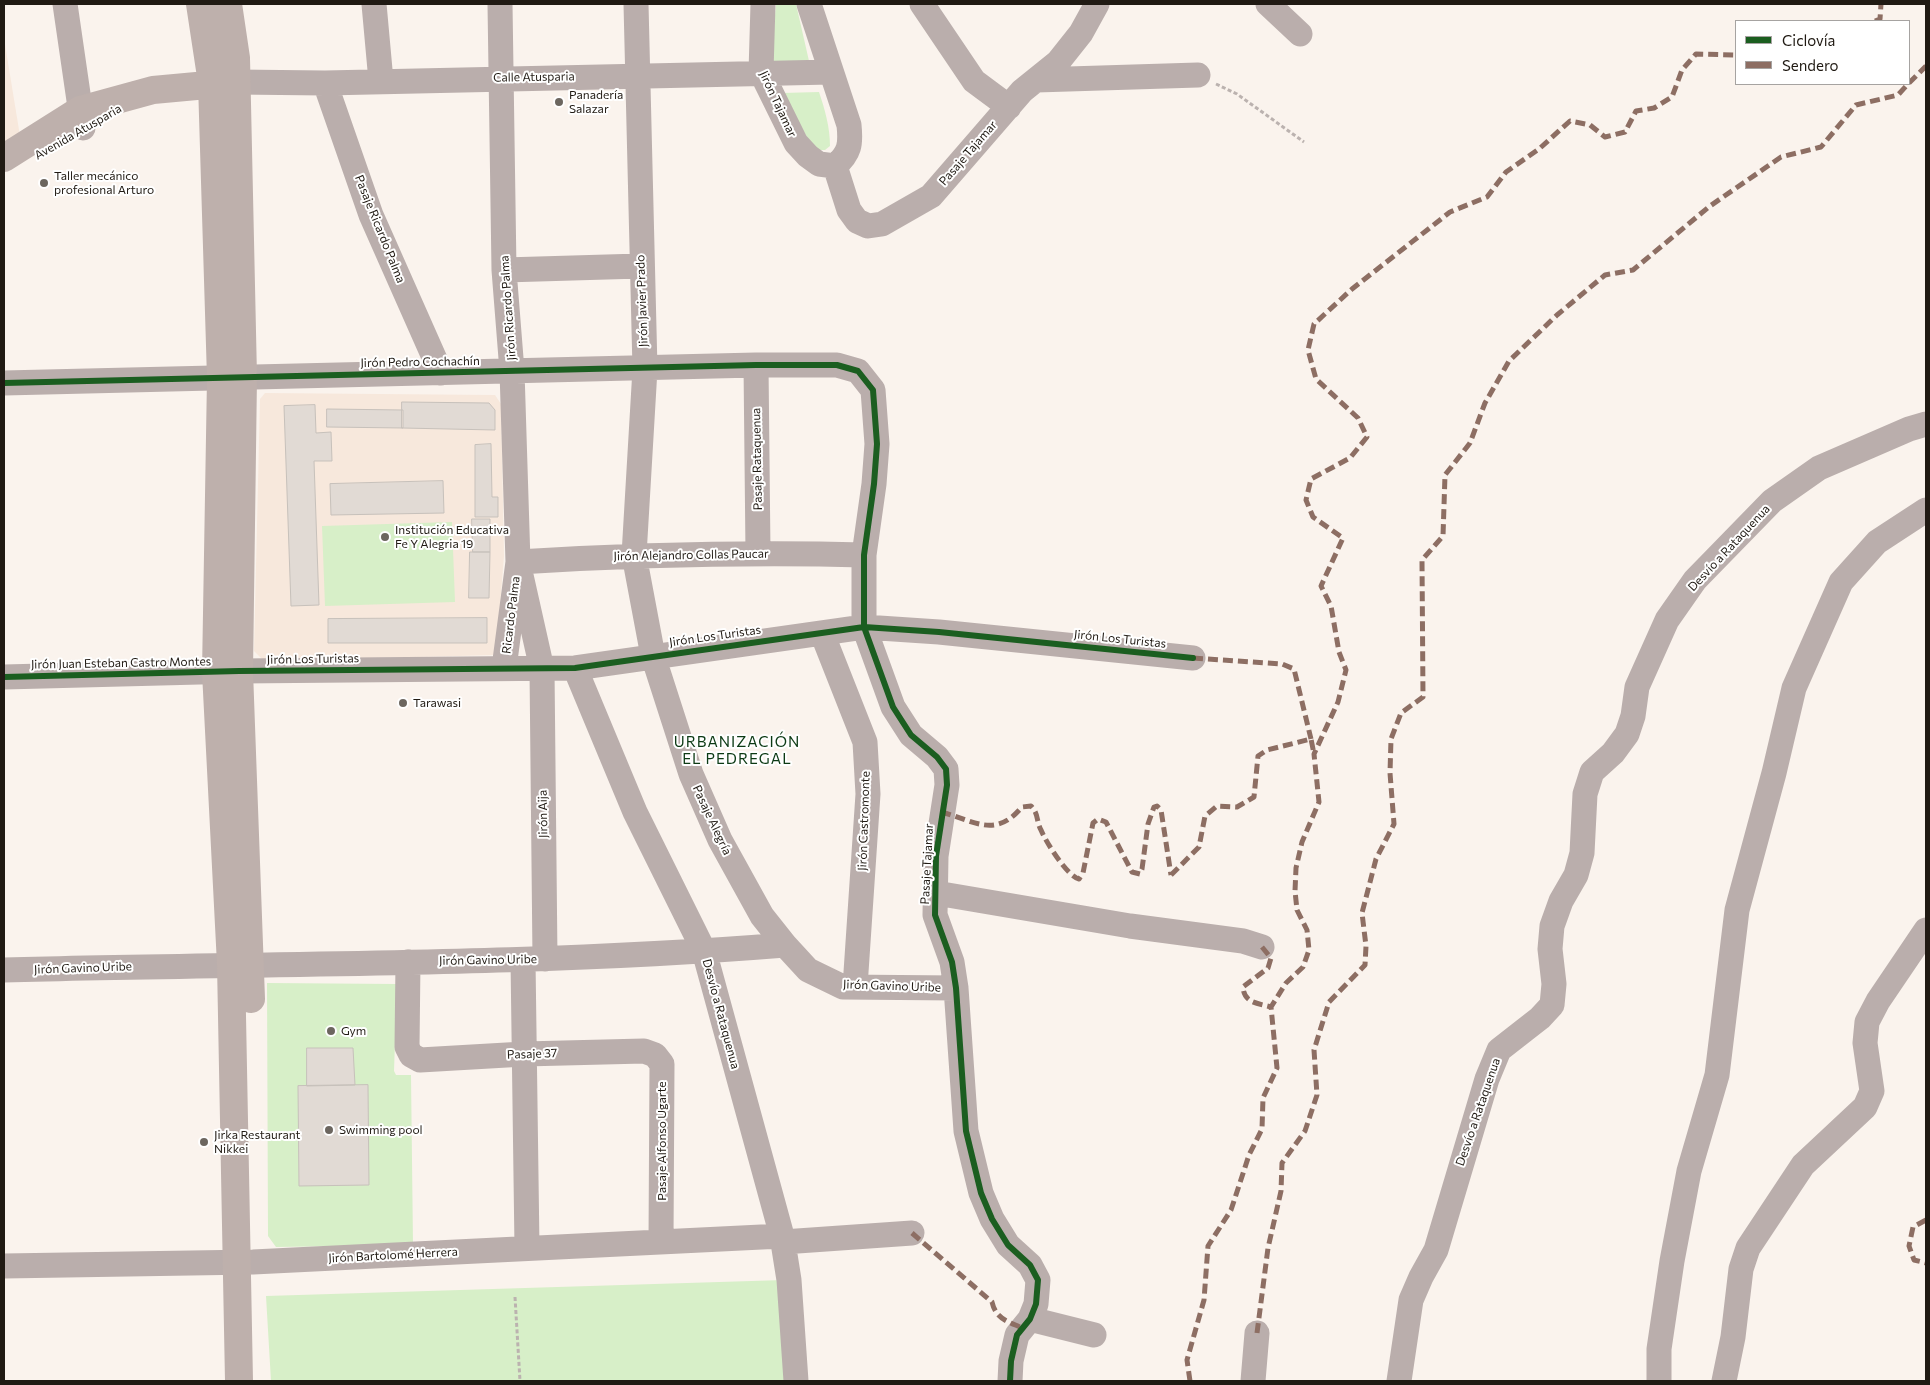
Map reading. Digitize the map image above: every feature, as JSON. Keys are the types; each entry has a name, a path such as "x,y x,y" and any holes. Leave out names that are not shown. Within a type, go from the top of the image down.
{"main road":[{"path":"200,4 224,83 232,378 227,672 241,964 245,1262 239,1381"},
{"path":"224,83 236,58 228,4"},
{"name":"Avenida Atusparia","path":"4,158 82,119 153,90 224,83"},
{"name":"Avenida Atusparia","path":"4,175 82,119"},
{"path":"245,1262 256,1381"}],"street":[{"path":"65,4 82,119"},
{"path":"374,4 381,81"},
{"name":"Jirón Ricardo Palma","path":"500,4 504,270 512,371 518,562 542,669"},
{"name":"Jirón Javier Prado","path":"636,4 644,369 634,555 653,656"},
{"name":"Jirón Tajamar","path":"763,4 761,72 796,143 808,156 827,165"},
{"path":"808,4 849,125 851,142 846,156 827,165"},
{"path":"922,4 974,81 1009,108"},
{"name":"Pasaje Tajamar","path":"827,165 849,210 857,221 868,226 882,224 930,196 1022,91 1058,62 1081,33 1097,4"},
{"path":"1268,4 1300,34"},
{"name":"Calle Atusparia","path":"224,83 325,83 501,77 831,72"},
{"path":"1036,80 1198,75"},
{"name":"Pasaje Ricardo Palma","path":"325,83 372,214 441,373"},
{"path":"504,270 641,266"},
{"name":"Jirón Pedro Cochachín","path":"4,383 756,365 838,365"},
{"name":"Pasaje Rataquenua","path":"756,365 758,553"},
{"name":"Pasaje Tajamar","path":"838,365 858,371 873,390 877,444 874,484 864,555 864,627 893,707 911,735 937,757 946,769 947,785 936,856 935,915 952,962 956,988 966,1131 981,1192 992,1219 1008,1245 1030,1265 1038,1280 1036,1304 1030,1319 1017,1335 1011,1361 1010,1381"},
{"name":"Desvío a Rataquenua","path":"1400,1381 1412,1300 1421,1277 1436,1250 1445,1214 1487,1079 1499,1050 1540,1018 1552,1004 1554,984 1550,949 1552,926 1561,901 1576,875 1582,853 1585,794 1592,772 1613,753 1627,734 1633,716 1637,687 1667,620 1695,580 1772,502 1819,468 1908,429 1926,424"},
{"path":"1659,1381 1659,1349 1672,1260 1687,1180 1717,1075 1736,910 1774,773 1794,688 1841,582 1877,542 1926,510"},
{"name":"Jirón Alejandro Collas Paucar","path":"518,562 634,555 758,553 864,555"},
{"name":"Ricardo Palma","path":"504,668 518,562"},
{"name":"Jirón Los Turistas","path":"227,672 575,668 864,627 939,632 1193,658"},
{"name":"Jirón Castromonte","path":"822,632 865,742 868,794 855,987"},
{"name":"Pasaje Alegría","path":"653,656 691,774 720,840 762,916 785,945"},
{"name":"Desvío a Rataquenua","path":"575,668 635,812 704,951 783,1239 789,1280 796,1381"},
{"name":"Jirón Aija","path":"527,1248 524,1054 534,959 542,669"},
{"name":"Jirón Juan Esteban Castro Montes","path":"4,677 227,672"},
{"path":"936,893 1130,926 1243,942 1262,947"},
{"path":"1724,1381 1733,1337 1741,1269 1748,1248 1803,1165 1865,1108 1872,1091 1865,1043 1867,1022 1878,1001 1926,930"},
{"name":"Jirón Gavino Uribe","path":"4,970 534,959 785,945 808,970 843,987 956,988"},
{"name":"Pasaje 37","path":"408,962 407,1047 411,1055 420,1060 524,1054 644,1051"},
{"name":"Pasaje Alfonso Ugarte","path":"644,1051 655,1054 662,1064 661,1241"},
{"name":"Jirón Bartolomé Herrera","path":"4,1266 245,1262 661,1241 783,1239 912,1233"},
{"path":"1030,1319 1094,1335"},
{"path":"1253,1381 1257,1333"}],"path":[{"path":"1198,75 1237,94 1304,142"},
{"path":"515,1297 520,1381"}],"shaded area":[{"path":"4,38 20,136 4,146"},
{"path":"265,393 495,395 501,404 504,556 496,655 264,661 254,651 260,399"}],"green space":[{"path":"776,4 796,4 809,61 771,61"},
{"path":"819,92 829,132 830,146 825,150 814,150 782,93"},
{"path":"452,522 455,602 325,606 322,526"},
{"path":"267,983 397,984 394,1071 396,1075 411,1075 413,1245 276,1247 268,1236"},
{"path":"784,1280 790,1381 271,1381 266,1296"}],"building":[{"path":"402,402 489,403 495,410 495,430 402,428"},
{"path":"315,405 316,433 331,432 332,461 314,461 319,605 291,606 284,406"},
{"path":"327,409 403,410 403,428 327,427"},
{"path":"491,444 492,497 498,497 498,517 475,517 475,445"},
{"path":"443,481 444,513 331,515 330,484"},
{"path":"472,519 490,519 490,552 473,552"},
{"path":"470,552 490,552 489,598 469,598"},
{"path":"487,618 487,643 328,643 328,619"},
{"path":"307,1048 353,1048 355,1085 307,1086"},
{"path":"368,1085 369,1185 299,1186 298,1086"}],"marked path":[{"path":"1878,20 1880,19 1881,4"},
{"path":"1190,1381 1187,1360 1204,1300 1208,1246 1231,1210 1249,1155 1262,1129 1263,1098 1277,1068 1271,1007 1286,983 1303,967 1309,950 1307,930 1297,910 1295,891 1296,868 1302,842 1319,802 1314,754 1338,702 1346,670 1339,652 1331,606 1321,586 1343,538 1313,517 1306,500 1311,479 1350,458 1367,437 1358,418 1316,379 1308,350 1314,324 1352,289 1450,212 1487,197 1506,172 1539,149 1570,121 1590,125 1605,137 1625,132 1636,111 1654,108 1672,97 1682,70 1696,54 1735,55"},
{"path":"1910,82 1926,66"},
{"path":"1257,1333 1268,1248 1281,1191 1282,1163 1305,1131 1317,1095 1314,1050 1329,1002 1365,965 1366,946 1362,913 1376,859 1394,824 1390,773 1391,739 1401,713 1423,697 1422,560 1443,536 1445,475 1470,443 1485,403 1509,361 1557,315 1605,275 1633,270 1710,206 1781,157 1821,147 1856,105 1898,95 1907,85"},
{"path":"1193,658 1282,664 1294,669 1311,739"},
{"path":"1171,875 1199,847 1205,816 1217,806 1237,807 1254,797 1258,756 1267,750 1311,739 1314,754"},
{"path":"941,812 974,823 993,825 1003,823 1022,807 1031,806 1035,812 1039,827 1052,850 1069,872 1079,879 1083,873 1093,823 1098,819 1106,822 1132,872 1140,874 1148,824 1154,807 1157,806 1161,810 1171,875"},
{"path":"1262,947 1271,958 1268,968 1243,987 1246,996 1252,1002 1271,1007"},
{"path":"1926,1220 1913,1227 1909,1246 1914,1260 1926,1263"},
{"path":"912,1233 992,1302 999,1316 1022,1328"}],"cycle path":[{"path":"4,383 756,365 837,365 858,371 873,390 877,444 874,484 864,555 864,627 893,707 911,735 937,757 946,769 947,785 936,856 935,915 952,962 956,988 966,1131 981,1193 992,1219 1008,1245 1030,1265 1038,1280 1036,1304 1030,1319 1017,1335 1011,1361 1010,1381"},
{"path":"4,677 239,671 575,668 864,627 939,632 1193,658"}],"place":[{"name":"Panadería Salazar","path":"559,102"},
{"name":"Taller mecánico profesional Arturo","path":"44,183"},
{"name":"Institución Educativa Fe Y Alegria 19","path":"385,537"},
{"name":"Tarawasi","path":"403,703"},
{"name":"Gym","path":"331,1031"},
{"name":"Swimming pool","path":"329,1130"},
{"name":"Jirka Restaurant Nikkei","path":"204,1142"}],"district":[{"name":"URBANIZACIÓN EL PEDREGAL","path":"737,750"}]}
